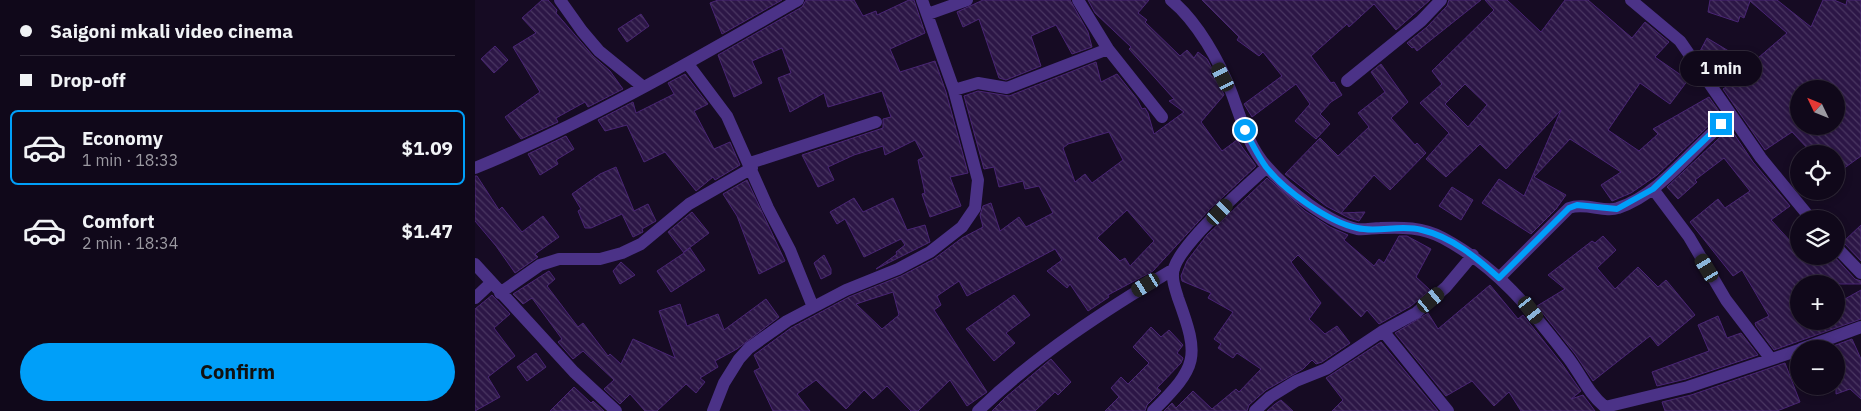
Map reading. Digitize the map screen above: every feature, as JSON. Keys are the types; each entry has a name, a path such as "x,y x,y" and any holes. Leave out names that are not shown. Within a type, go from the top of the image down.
{"street":[{"path":"560,0 582,31 599,50 642,86"},
{"path":"475,168 531,145 642,86 688,64 798,0"},
{"path":"713,411 724,383 739,359 787,321 846,290 898,270 930,252 962,227 975,208 978,180 954,90 923,0"},
{"path":"928,14 967,0"},
{"path":"1078,0 1109,49 1162,117"},
{"path":"1171,0 1193,22 1207,44 1232,93 1242,122 1267,167 1295,195 1334,219 1357,229 1421,229 1440,236 1473,255 1521,297 1571,362 1603,409 1688,387 1790,352"},
{"path":"1347,81 1421,21 1441,0"},
{"path":"1631,0 1680,41 1761,158 1804,210"},
{"path":"954,90 978,83 1007,88 1109,49"},
{"path":"688,64 727,116 813,307"},
{"path":"1499,278 1569,208 1577,205 1617,209 1653,189 1711,132 1732,116"},
{"path":"500,293 540,265 559,259 600,260 629,250 641,244 689,204 751,166 876,122"},
{"path":"1153,411 1181,383 1192,363 1191,333 1173,282 1174,269 1182,252 1267,167"},
{"path":"1653,189 1689,237 1726,300 1771,359"},
{"path":"1255,411 1270,397 1296,381 1326,369 1383,331 1416,313 1446,288 1473,255"},
{"path":"1845,257 1861,274"},
{"path":"475,264 574,372 615,411"},
{"path":"978,411 1048,353 1119,302 1174,269"},
{"path":"475,298 491,283"},
{"path":"1825,340 1861,327"},
{"path":"1383,331 1448,411"}],"building":[{"path":"542,0 548,0 557,10 556,13 593,56 610,71 623,89 588,107 585,102 556,118 558,122 521,139 505,117 540,92 513,47 536,33 522,18"},
{"path":"718,0 782,0 722,34 710,3"},
{"path":"806,0 854,0 863,16 876,11 877,15 909,0 914,0 925,33 890,49 900,72 935,61 946,92 968,173 950,177 961,206 930,217 922,194 925,193 918,160 924,157 915,140 885,155 883,146 854,155 828,167 834,180 818,187 802,155 883,128 883,119 891,117 882,91 828,107 824,93 790,112 778,78 791,73 782,48 752,61 762,83 734,97 718,55 802,7"},
{"path":"983,0 1070,0 1088,32 1092,47 1072,54 1056,25 1031,36 1041,66 1006,80 999,78 979,19 963,27 957,12"},
{"path":"1088,0 1149,0 1138,13 1147,20 1145,22 1180,56 1187,50 1194,58 1198,52 1207,59 1213,70 1210,74 1220,85 1224,95 1201,122 1222,151 1237,140 1256,166 1209,210 1153,271 1108,295 1109,297 1088,311 1070,284 1067,288 1047,271 1062,260 1055,249 967,296 959,281 937,296 941,305 934,310 987,392 967,406 950,380 918,411 911,411 887,386 873,399 864,390 846,409 816,380 797,394 810,411 773,411 754,371 760,368 754,355 791,328 849,297 901,276 934,259 962,238 983,227 980,215 983,206 991,203 1000,231 1019,217 1026,227 1053,213 1039,186 1025,189 1023,181 999,187 994,167 984,169 964,96 978,91 1009,96 1096,62 1101,82 1117,74 1137,99 1142,109 1145,108 1154,134 1184,112 1169,101 1174,99 1129,49 1131,47 1095,13","holes":["1109,132 1123,160 1092,183 1085,174 1075,182 1063,148 1068,144","1127,210 1154,241 1130,266 1125,258 1120,261 1097,238","893,292 899,315 882,329 856,304"]},
{"path":"1202,0 1430,0 1396,30 1374,4 1349,27 1347,24 1311,56 1331,83 1334,82 1342,95 1331,102 1320,114 1330,124 1316,139 1295,121 1310,104 1296,84 1252,117 1244,104 1282,76 1263,52 1259,56 1237,40 1239,37"},
{"path":"1449,0 1481,0 1417,51 1414,47 1412,48 1407,43 1427,27 1447,6"},
{"path":"1485,0 1507,0 1541,32 1565,0 1588,0 1632,38 1645,22 1669,42 1655,57 1688,80 1670,104 1640,83 1608,130 1639,151 1658,134 1653,129 1709,97 1721,114 1657,175 1631,193 1612,201 1601,185 1621,172 1570,139 1534,177 1566,195 1556,209 1531,234 1482,203 1499,179 1524,196 1561,110 1506,169 1480,144 1446,177 1426,159 1449,133 1420,103 1442,84 1432,71 1494,10","holes":["1465,84 1487,105 1468,127 1445,104"]},
{"path":"1710,0 1777,0 1811,27 1823,0 1834,0 1846,5 1847,0 1861,0 1861,156 1845,168 1845,145 1804,145 1795,135 1845,135 1845,80 1790,80 1790,133 1765,150 1723,89 1726,87 1722,82 1729,77 1705,63 1699,53 1707,38 1747,62 1756,55 1758,58 1787,33 1750,1 1744,18 1740,16 1738,22 1708,12"},
{"path":"641,14 649,26 627,42 618,29"},
{"path":"495,46 508,60 494,73 481,59"},
{"path":"1381,64 1408,102 1391,118 1415,145 1417,143 1426,153 1390,190 1374,175 1341,213 1365,212 1359,221 1349,218 1326,206 1285,174 1320,138 1338,156 1369,127 1358,113 1385,92 1371,72"},
{"path":"685,74 708,104 694,111 714,149 730,142 740,165 715,180 713,177 696,191 665,152 644,162 627,125 605,131 598,120 633,102 636,113 674,94 668,83"},
{"path":"1730,128 1753,162 1790,206 1771,220 1790,241 1790,265 1842,265 1855,279 1861,281 1861,284 1845,284 1845,275 1790,275 1790,330 1830,330 1802,340 1790,340 1790,344 1774,350 1755,323 1769,316 1742,270 1733,276 1690,222 1718,199 1725,208 1750,191 1724,158 1695,180 1697,182 1678,199 1667,187"},
{"path":"566,136 574,149 556,160 558,164 540,175 528,154"},
{"path":"616,167 634,211 648,204 656,221 642,229 643,232 633,237 622,214 591,228 585,228 578,211 581,209 572,194 600,174"},
{"path":"475,176 477,176 499,210 502,207 522,232 543,216 559,237 535,254 538,257 515,273 475,221"},
{"path":"1267,178 1305,211 1330,227 1348,235 1344,240 1374,266 1379,259 1384,263 1399,236 1407,236 1431,249 1416,277 1430,290 1411,306 1379,324 1367,310 1361,317 1298,255 1291,262 1321,303 1309,319 1325,334 1337,326 1350,343 1322,362 1316,364 1312,360 1303,369 1266,390 1249,405 1247,411 1164,411 1172,403 1176,408 1193,391 1212,409 1236,389 1239,392 1261,369 1237,353 1233,358 1218,348 1221,344 1214,339 1233,312 1208,298 1211,293 1182,281 1181,276 1187,261 1207,235"},
{"path":"747,180 785,261 759,274 737,216 723,194"},
{"path":"1452,187 1473,200 1461,220 1439,206"},
{"path":"854,198 863,212 893,198 907,230 925,225 930,242 876,269 897,254 896,252 905,245 901,239 864,257 845,219 837,224 830,212"},
{"path":"692,212 709,233 684,252 690,248 705,270 671,292 657,271 684,253 668,232"},
{"path":"1861,225 1861,261 1845,244 1845,240"},
{"path":"1603,236 1616,250 1597,268 1615,289 1638,267 1658,287 1666,280 1695,315 1658,346 1650,336 1593,381 1575,354 1537,306 1565,289 1548,275 1592,241 1595,243"},
{"path":"824,255 831,269 831,274 821,279 814,263"},
{"path":"621,262 635,275 620,284 613,271"},
{"path":"549,271 555,279 547,286 578,327 583,323 608,356 610,354 621,364 633,339 675,358 659,311 680,304 687,326 718,314 724,330 766,299 779,317 737,349 715,361 718,367 700,378 705,382 696,393 686,384 657,411 645,411 630,394 620,404 604,389 614,380 583,351 573,359 558,342 562,339 532,298 523,304 513,294"},
{"path":"1490,285 1518,319 1523,315 1562,364 1581,391 1571,399 1583,395 1595,411 1521,411 1509,392 1494,406 1472,381 1446,396 1395,333 1428,313 1438,329"},
{"path":"1861,290 1861,319 1845,325 1845,299"},
{"path":"492,295 510,314 494,328 515,356 488,377 500,397 475,411 475,309"},
{"path":"1014,295 1030,315 1006,333 1015,343 994,361 966,329"},
{"path":"1718,316 1727,338 1741,333 1758,355 1686,379 1657,386 1652,372 1709,351 1698,325"},
{"path":"1151,327 1161,337 1169,330 1183,345 1177,353 1183,358 1181,363 1157,388 1161,391 1147,405 1145,411 1105,411 1119,397 1111,388 1121,377 1128,384 1149,363 1133,347"},
{"path":"1852,339 1861,359 1861,399 1850,389 1845,391 1845,342"},
{"path":"1381,342 1438,411 1332,411 1343,400 1326,378"},
{"path":"536,353 546,367 527,381 517,367"},
{"path":"1051,359 1071,382 1058,395 1055,392 1035,411 992,411 1006,397"},
{"path":"1785,363 1790,376 1790,395 1797,395 1800,402 1777,411 1665,411 1662,402 1691,395"},
{"path":"574,387 591,403 593,401 604,411 550,411"},
{"path":"1281,400 1293,411 1267,411 1275,404"}],"route":[{"path":"1245,130 1267,167 1295,195 1326,215 1357,229 1392,227 1421,229 1440,236 1473,255 1499,278 1569,208 1577,205 1617,209 1653,189 1721,124"}]}
